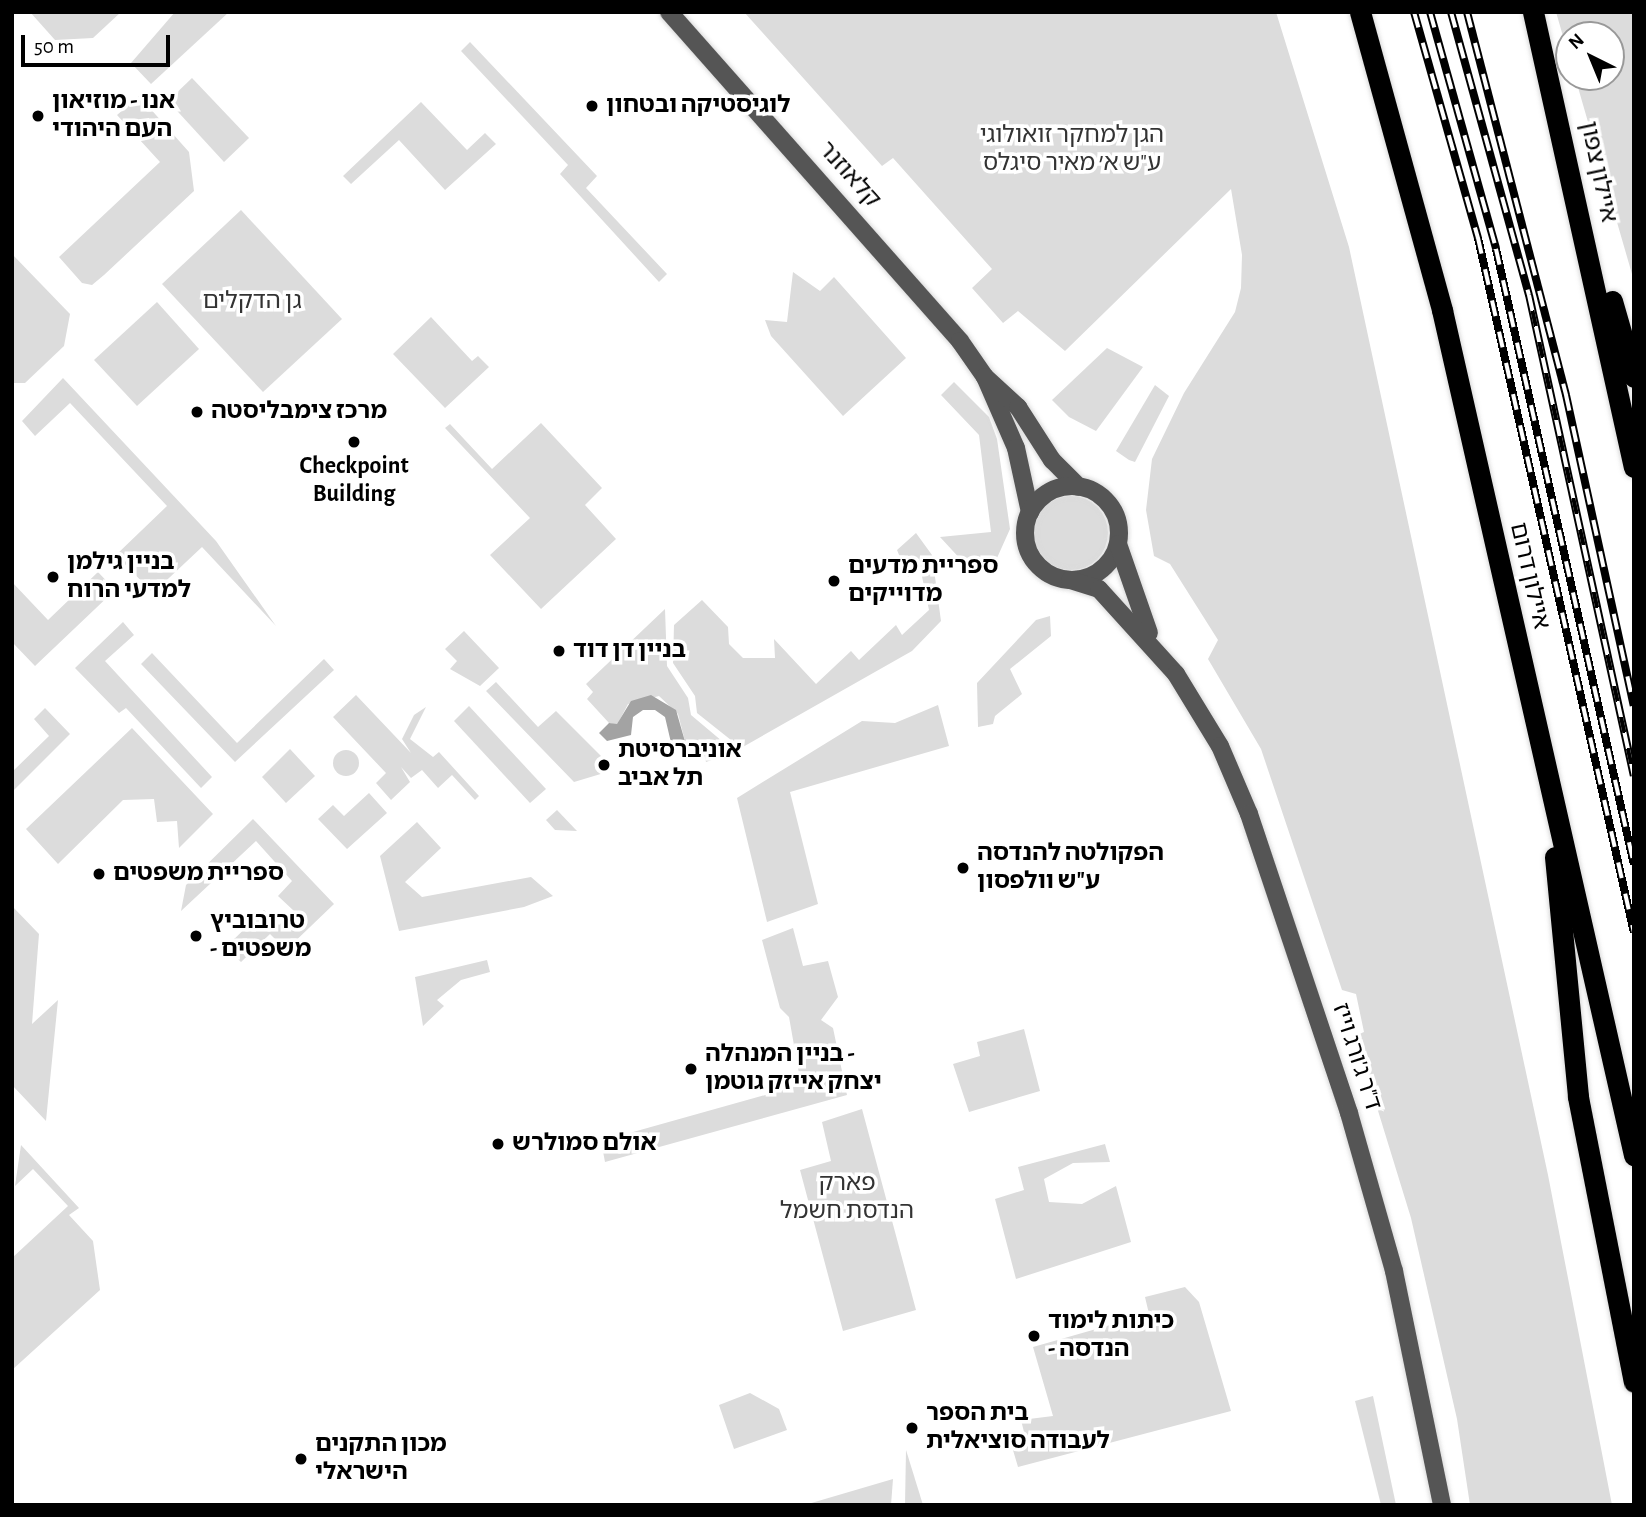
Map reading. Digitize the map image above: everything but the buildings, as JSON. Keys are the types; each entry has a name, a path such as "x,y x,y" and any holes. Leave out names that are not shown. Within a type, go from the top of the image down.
{"highway":[{"name":"איילון דרום","path":"1360,12 1443,310 1634,1155"},
{"name":"איילון צפון","path":"1533,12 1562,129 1634,467"},
{"path":"1562,129 1634,377"},
{"path":"1549,786 1578,1097 1634,1382"}],"street":[{"name":"קלאוזנר","path":"669,12 935,309 985,377 1018,407 1052,460 1079,487"},
{"name":"קלאוזנר","path":"985,377 1016,449 1030,512"},
{"path":"1079,487 1102,497 1111,507 1118,544 1106,566 1070,580 1050,575 1033,561 1025,537 1030,512 1050,492 1079,487"},
{"name":"ד\"ר ג'ורג וייז","path":"1118,544 1157,649"},
{"name":"ד\"ר ג'ורג וייז","path":"1070,580 1099,589 1157,649 1220,746 1250,814 1308,988 1394,1271 1442,1505"}],"green space":[{"path":"30,12 121,12 93,38 55,40"},
{"path":"175,12 229,12 151,84 131,63"},
{"name":"הגן למחקר זואולוגי ע\"ש א׳ מאיר סיגלס","path":"744,12 1276,12 1349,247 1548,1175 1612,1505 1470,1505 1457,1419 1411,1218 1355,1036 1364,1032 1356,994 1342,990 1261,749 1208,659 1218,640 1170,564 1154,556 1146,510 1152,459 1184,393 1235,312 1241,288 1242,255 1231,189 1065,351 1018,311 1003,323 972,288 992,269 893,158 882,166"},
{"path":"1556,12 1634,12 1634,281 1579,91 1625,91 1625,21 1559,21"},
{"path":"470,42 597,176 586,188 667,274 659,282 560,174 568,165 461,51"},
{"path":"192,78 249,138 224,162 168,101"},
{"path":"139,96 189,152 194,191 92,285 82,283 59,257 160,162 117,115"},
{"path":"421,102 467,150 485,133 496,144 445,190 399,140 351,184 343,176"},
{"name":"גן הדקלים","path":"241,210 342,319 263,392 162,284"},
{"path":"12,254 70,314 64,346 25,383 12,383"},
{"path":"793,272 820,291 834,277 906,358 843,416 771,336 765,320 787,322"},
{"path":"157,302 199,349 137,406 94,360"},
{"path":"431,317 472,361 478,356 489,367 445,408 393,354"},
{"path":"1107,348 1143,367 1096,431 1069,417 1052,400"},
{"path":"63,378 216,541 276,626 202,547 153,593 116,555 167,506 70,403 35,436 22,421"},
{"path":"954,382 989,417 997,439 1010,529 997,558 976,576 940,537 991,532 979,435 941,395"},
{"path":"1155,385 1169,396 1135,462 1116,451"},
{"path":"541,423 602,488 585,505 616,539 541,609 490,555 530,518 445,428 450,424 492,469"},
{"path":"1071,496 1092,502 1102,512 1108,533 1102,554 1092,564 1071,570 1050,564 1040,554 1034,533 1040,512 1050,502"},
{"path":"916,533 932,555 941,621 912,651 741,748 697,713 695,696 673,663 674,625 702,600 728,627 729,644 743,658 775,658 774,639 816,684 851,651 859,660 896,625 902,635 929,610 920,567 908,577 897,550"},
{"path":"98,572 115,590 35,666 12,642 12,582 48,620"},
{"path":"665,609 667,666 688,698 691,715 735,752 706,762 701,741 686,745 678,714 659,696 628,704 617,725 609,723 587,699 593,692 586,684"},
{"path":"1050,616 1051,636 1010,669 1022,694 995,716 993,724 978,727 977,683 1036,620"},
{"path":"123,622 134,635 105,661 212,777 201,788 126,708 119,713 75,668"},
{"path":"464,631 499,668 480,686 450,669 457,661 445,649"},
{"path":"152,653 237,743 324,659 334,670 235,762 141,664"},
{"path":"496,682 538,727 556,711 601,756 604,773 574,782 486,691"},
{"path":"356,695 411,753 402,739 414,715 426,707 410,739 433,757 439,752 479,796 475,800 452,775 438,788 422,770 411,778 401,767 410,782 391,800 376,783 386,773 333,717"},
{"path":"938,705 949,746 790,792 818,904 767,922 737,798 862,721 895,723"},
{"path":"469,706 546,789 530,803 454,721"},
{"path":"45,708 70,734 12,792 12,772 49,736 34,719"},
{"path":"132,728 213,814 179,848 177,821 157,822 154,799 123,800 58,864 26,829"},
{"path":"290,749 315,776 286,803 262,777"},
{"path":"346,750 355,754 359,763 355,772 346,776 337,772 333,763 337,754"},
{"path":"369,793 387,813 347,849 318,819 333,805 344,816"},
{"path":"557,810 577,831 555,830 546,820"},
{"path":"253,819 334,904 286,950 270,934 241,962 226,947 264,910 279,925 294,911 278,896 292,881 256,841 181,911 186,885"},
{"path":"417,822 441,848 405,882 422,897 531,877 553,896 524,907 399,931 380,856"},
{"path":"12,906 39,934 32,1024 58,1000 46,1121 12,1085"},
{"path":"793,928 803,966 828,961 838,997 821,1020 833,1028 847,1095 605,1162 601,1141 801,1085 789,1017 780,1008 762,940"},
{"path":"487,960 490,972 461,980 437,1000 444,1006 423,1026 415,977"},
{"path":"1024,1029 1040,1091 969,1112 953,1064 980,1056 977,1042"},
{"name":"פארק הנדסת חשמל","path":"862,1109 916,1310 843,1331 800,1170 831,1161 822,1122"},
{"path":"1105,1144 1110,1162 1073,1163 1044,1179 1049,1202 1082,1204 1116,1186 1131,1242 1016,1279 995,1199 1024,1190 1018,1167"},
{"path":"21,1145 79,1208 69,1215 93,1241 100,1290 12,1370 12,1258 68,1206 33,1169 15,1186"},
{"path":"1185,1287 1199,1302 1231,1411 1018,1467 1010,1440 1025,1436 1021,1420 1053,1416 1033,1347 1149,1314 1145,1297"},
{"path":"750,1393 779,1409 787,1430 734,1449 719,1405"},
{"path":"1373,1396 1396,1505 1381,1505 1355,1401"},
{"path":"906,1450 923,1505 905,1505"},
{"path":"893,1479 891,1505 808,1505 808,1504"}],"shaded area":[{"path":"651,695 676,710 686,745 672,747 665,717 655,710 643,710 633,717 631,735 607,741 599,733 609,723 617,724 631,701"}],"railway":[{"path":"1414,12 1478,238 1634,933"},
{"path":"1430,12 1496,249 1634,865"},
{"path":"1451,12 1529,295 1634,776"},
{"path":"1467,12 1566,395 1634,706"}],"place":[{"name":"לוגיסטיקה ובטחון","path":"592,106"},
{"name":"אנו - מוזיאון העם היהודי","path":"38,116"},
{"name":"מרכז צימבליסטה","path":"197,412"},
{"name":"Checkpoint Building","path":"354,442"},
{"name":"בניין גילמן למדעי הרוח","path":"53,577"},
{"name":"ספריית מדעים מדוייקים","path":"834,581"},
{"name":"בניין דן דוד","path":"559,651"},
{"name":"אוניברסיטת תל אביב","path":"604,765"},
{"name":"הפקולטה להנדסה ע\"ש וולפסון","path":"963,868"},
{"name":"ספריית משפטים","path":"99,874"},
{"name":"טרובוביץ - משפטים","path":"196,936"},
{"name":"בניין המנהלה - יצחק אייזק גוטמן","path":"691,1069"},
{"name":"אולם סמולרש","path":"498,1144"},
{"name":"כיתות לימוד - הנדסה","path":"1034,1336"},
{"name":"בית הספר לעבודה סוציאלית","path":"912,1428"},
{"name":"מכון התקנים הישראלי","path":"301,1459"}]}
